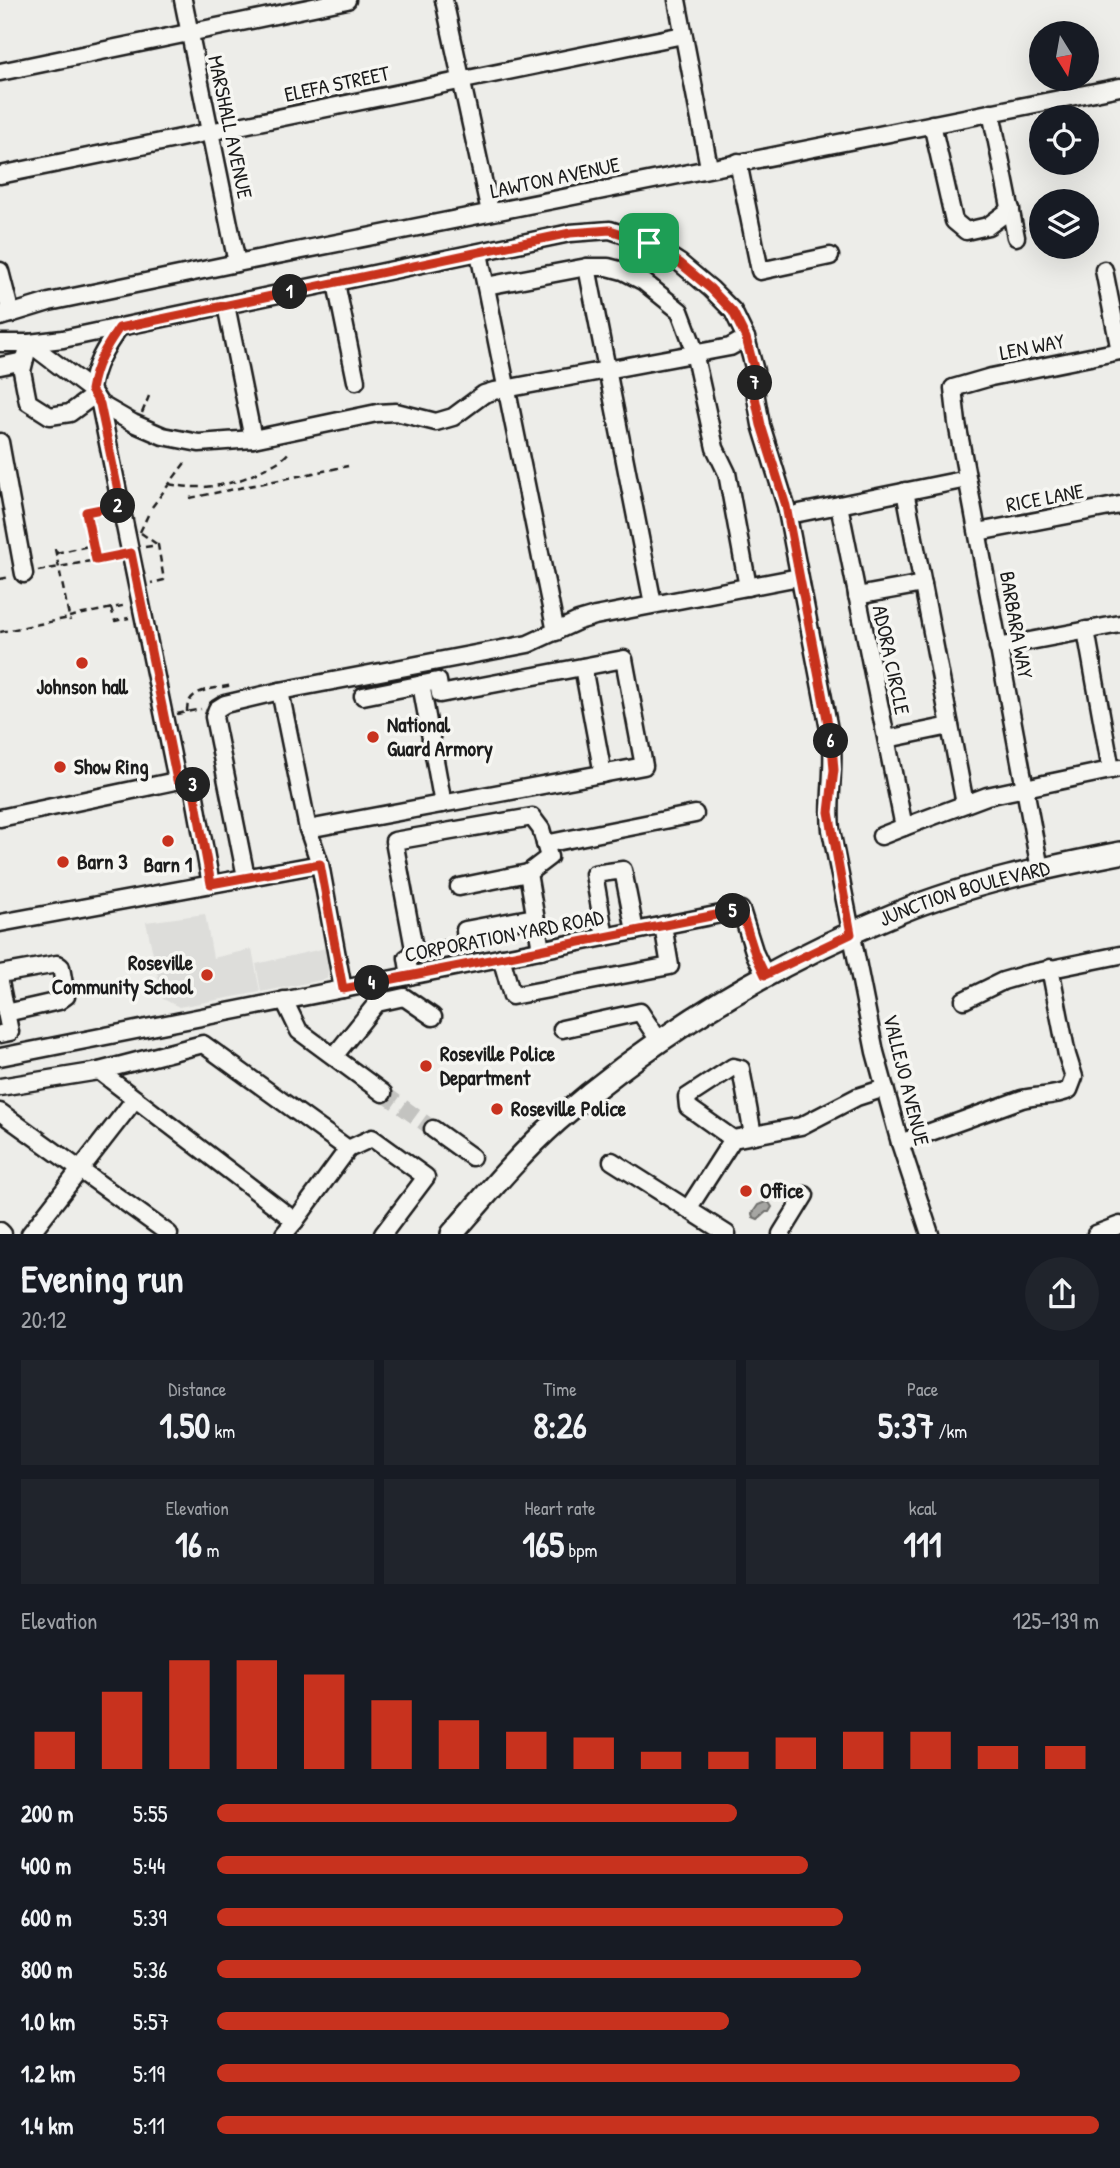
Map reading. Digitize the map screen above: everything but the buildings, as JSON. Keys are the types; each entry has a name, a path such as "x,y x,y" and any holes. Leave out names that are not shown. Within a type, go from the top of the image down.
{"main road":[{"name":"JUNCTION BOULEVARD","path":"452,1234 505,1172 556,1122 620,1069 765,975 901,911 1040,869 1120,853"}],"street":[{"name":"MARSHALL AVENUE","path":"183,0 237,263"},
{"path":"0,72 347,0"},
{"path":"444,0 490,212"},
{"path":"677,0 709,167"},
{"name":"ELEFA STREET","path":"0,175 683,35"},
{"name":"LAWTON AVENUE","path":"5,316 49,302 237,263 1120,87"},
{"path":"991,112 1017,237"},
{"path":"932,124 954,220 965,231 988,226 1011,209"},
{"path":"738,162 760,271 830,256"},
{"name":"VALLEJO AVENUE","path":"0,343 29,343 119,328 570,233 610,230 649,243 680,263 711,289 733,312 746,338 755,372 755,397 786,506 832,745 834,770 829,812 851,934 875,1052 900,1143 930,1234"},
{"path":"479,253 556,632"},
{"path":"486,286 587,267 608,267 644,282 666,297 680,311 694,354 712,438 729,480 748,587"},
{"path":"587,267 653,604"},
{"path":"1104,270 1120,351"},
{"path":"0,271 5,316"},
{"path":"336,283 356,381"},
{"path":"226,305 253,439"},
{"path":"119,328 101,354 94,397 121,505 177,780"},
{"path":"94,397 70,413 50,416 28,402 22,371 29,343 94,397 134,423 163,436 199,443 253,439 377,413 397,412 436,422 459,413 484,394 694,354 730,346 746,338"},
{"name":"LEN WAY","path":"953,388 991,377 1120,351"},
{"path":"0,366 24,361"},
{"name":"BARBARA WAY","path":"953,388 967,479 1040,869"},
{"path":"0,442 24,574"},
{"path":"799,513 967,479"},
{"path":"905,491 965,804"},
{"name":"ADORA CIRCLE","path":"839,505 904,827"},
{"name":"RICE LANE","path":"978,532 1120,505"},
{"path":"246,877 214,717 217,709 280,691 528,644 578,621 748,587 799,574"},
{"path":"857,596 923,584"},
{"path":"998,647 1120,624"},
{"path":"881,835 987,796 1116,769 1086,630"},
{"path":"308,828 645,766 624,659 440,694 438,681 363,696"},
{"path":"583,667 603,774"},
{"path":"421,684 443,804"},
{"path":"280,691 308,828 320,864 343,989"},
{"path":"887,739 950,726"},
{"path":"0,818 177,780 190,780 211,884"},
{"path":"545,844 695,814"},
{"path":"415,954 394,841 532,817 541,829 549,857 528,873 459,887"},
{"path":"0,923 320,864"},
{"path":"605,937 594,874 623,870 635,931"},
{"path":"528,873 541,950"},
{"name":"CORPORATION YARD ROAD","path":"8,1056 741,910 755,954 765,975"},
{"path":"602,919 631,914"},
{"path":"410,975 407,958 415,954 466,946 465,930 535,917"},
{"path":"501,957 512,996 670,966 663,925"},
{"path":"964,1000 1003,981 1049,968 1120,955"},
{"path":"0,974 57,964 61,967 66,988 66,996 59,1001 6,1013"},
{"path":"900,1143 1022,1099 1036,1095 1056,1096 1069,1090 1074,1077 1049,968"},
{"path":"0,982 6,1013 8,1056"},
{"path":"335,1055 377,1003 404,998 433,1017"},
{"path":"284,1000 299,1031 383,1093"},
{"path":"562,1029 640,1012 660,1042"},
{"path":"0,1087 99,1071 203,1044 348,1149"},
{"path":"733,1139 688,1107 687,1097 733,1067 741,1069 753,1135"},
{"path":"99,1071 290,1227 348,1149 372,1138 425,1177 383,1234"},
{"path":"688,1209 733,1139 801,1126 857,1097 885,1088"},
{"path":"30,1234 135,1099"},
{"path":"0,1112 169,1234"},
{"path":"433,1129 472,1157"},
{"path":"612,1161 727,1234"},
{"path":"781,1234 804,1195"},
{"path":"1096,1234 1120,1226"}],"path":[{"path":"142,411 149,397"},
{"path":"169,484 196,487 229,485 274,464 289,452"},
{"path":"152,508 187,460"},
{"path":"190,498 348,466"},
{"path":"229,485 230,490"},
{"path":"96,560 86,512 121,505"},
{"path":"111,608 115,621 164,580 158,545 139,532"},
{"path":"69,618 56,551 93,545"},
{"path":"0,579 158,545"},
{"path":"0,632 140,601"},
{"path":"187,712 189,700 194,694 233,685"},
{"path":"164,717 225,705"}],"shaded area":[{"name":"Roseville Community School","path":"205,914 213,958 252,949 260,992 179,1007 163,999 146,922"},
{"path":"326,948 329,966 327,979 261,992 256,964"},
{"path":"768,1201 772,1207 769,1212 758,1219 753,1217 758,1205"}],"tunnel":[{"path":"383,1093 433,1129"}],"place":[{"name":"Johnson hall","path":"82,663"},
{"name":"National Guard Armory","path":"373,737"},
{"name":"Show Ring","path":"60,767"},
{"name":"Barn 1","path":"168,841"},
{"name":"Barn 3","path":"63,862"},
{"name":"Roseville Community School","path":"207,975"},
{"name":"Roseville Police Department","path":"426,1066"},
{"name":"Roseville Police","path":"497,1109"},
{"name":"Office","path":"746,1191"}],"route":[{"path":"610,230 649,243 680,263 711,289 733,312 746,338 755,372 755,397 761,425 786,506 832,745 834,770 829,812 851,934 765,975 755,954 741,910 343,989 320,864 211,884 193,786 190,780 177,780 131,553 96,560 86,512 121,505 100,404 91,390 93,374 101,354 119,328 570,233 610,230"}]}
